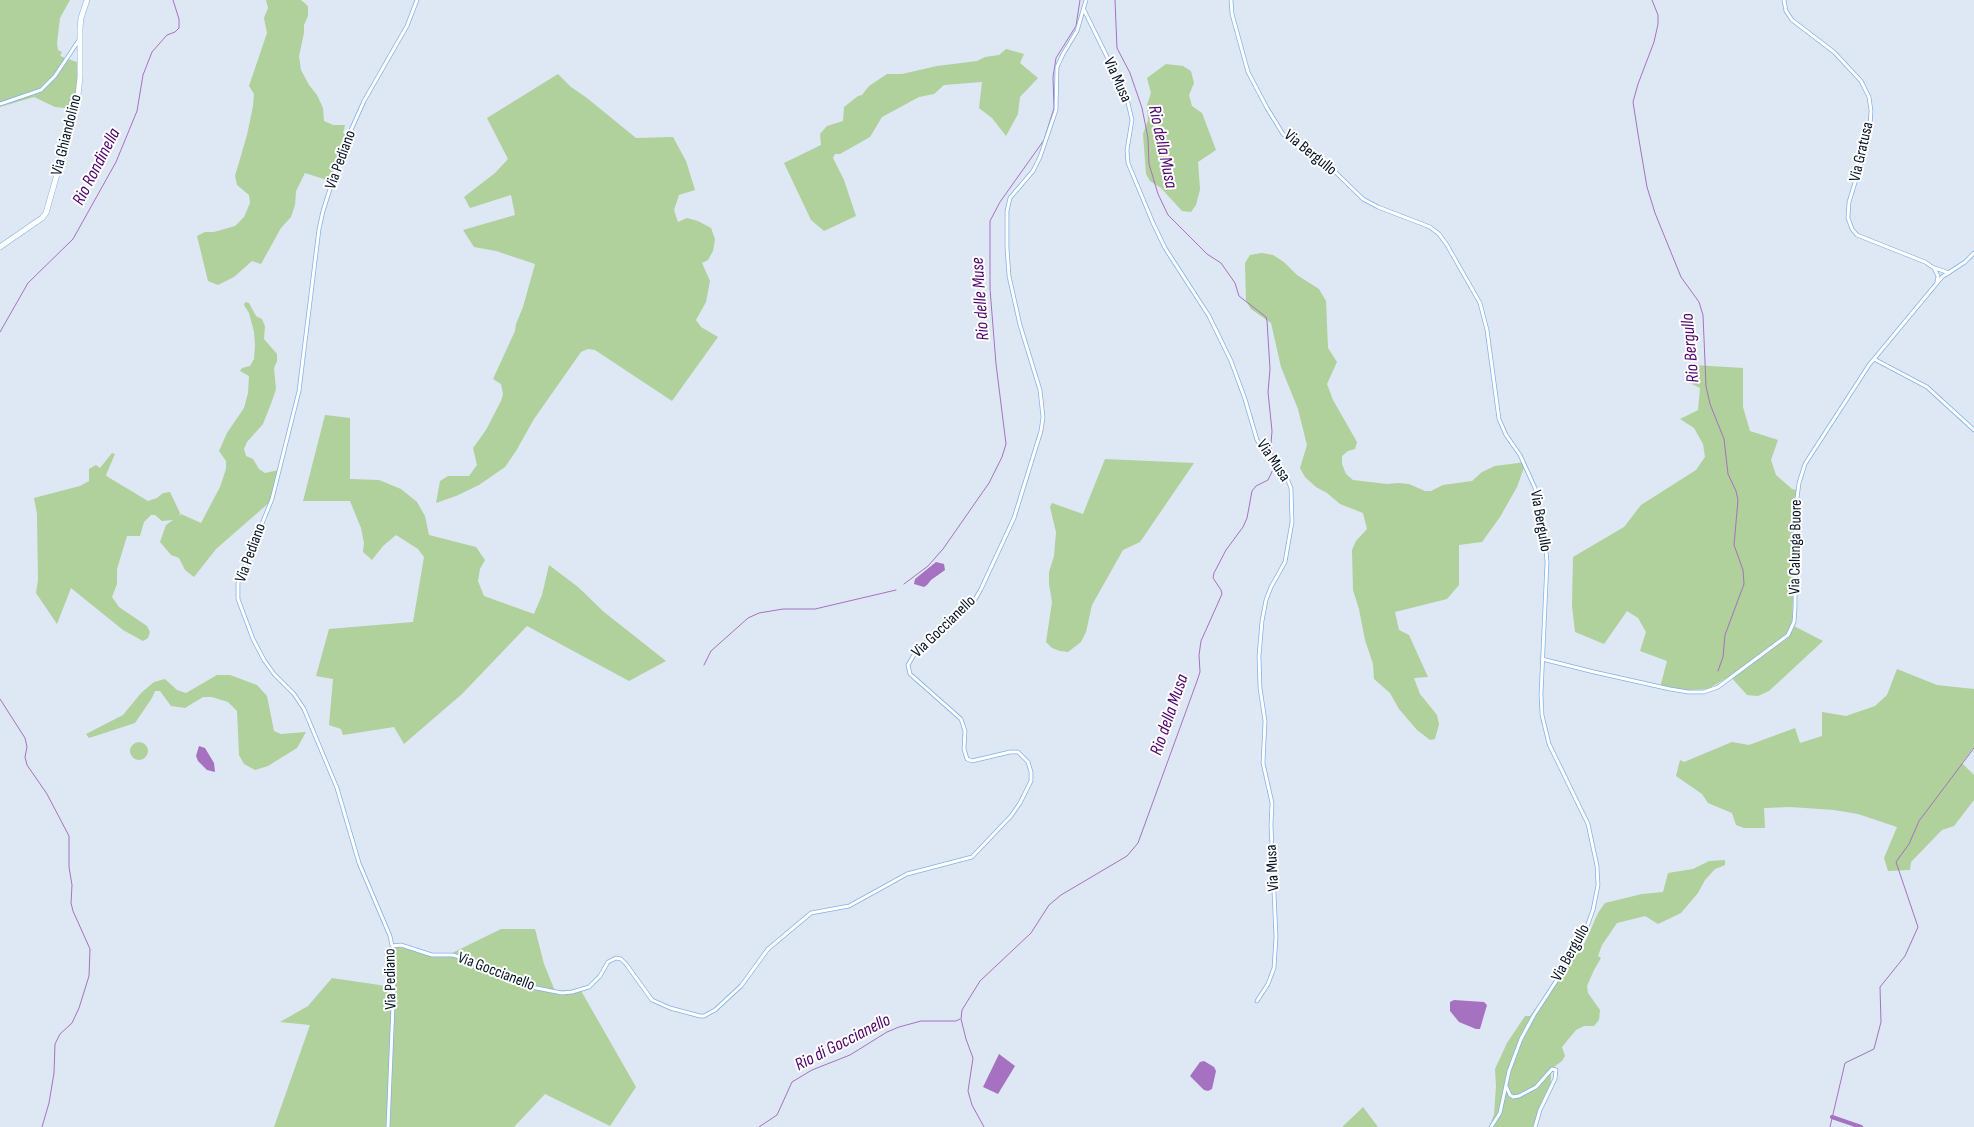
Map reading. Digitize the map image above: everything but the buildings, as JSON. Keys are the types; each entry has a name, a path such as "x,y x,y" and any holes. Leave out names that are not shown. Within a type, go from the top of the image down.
{"street":[{"name":"Via Ghiandolino","path":"0,247 42,218 46,213 77,104 80,77 81,18 87,0"},
{"name":"Via Pediano","path":"388,1127 394,981 392,946 359,864 337,788 304,709 294,694 274,674 253,639 238,599 238,583 272,499 298,391 323,211 343,148 364,101 407,26 417,0"},
{"name":"Via Goccianello","path":"392,946 401,946 432,955 453,955 521,985 562,992 572,992 589,987 600,976 608,962 616,958 622,959 652,1000 670,1008 704,1016 715,1010 741,986 768,950 811,913 849,906 907,874 972,857 1011,816 1031,781 1028,762 1018,752 1010,752 972,762 967,759 964,749 965,730 961,719 910,674 908,665 915,652 974,601 1014,518 1037,448 1043,417 1040,390 1012,293 1007,260 1006,211 1010,198 1033,171 1040,157 1056,110 1057,67 1077,31 1086,0"},
{"name":"Via Bergullo","path":"1231,0 1232,14 1248,72 1283,134 1297,146 1326,164 1350,188 1370,203 1430,227 1439,234 1480,303 1487,330 1499,419 1506,434 1520,455 1535,488 1545,540 1547,562 1541,694 1543,725 1564,778 1588,824 1597,866 1598,885 1593,910 1584,935 1534,1015 1522,1039 1509,1071 1500,1113 1491,1127"},
{"name":"Via Gratusa","path":"1784,0 1786,11 1792,20 1834,52 1861,81 1869,96 1872,110 1870,124 1850,202 1848,218 1852,229 1857,235 1925,262 1934,268"},
{"name":"Via Musa","path":"1084,9 1128,103 1132,120 1127,150 1128,163 1153,223 1165,248 1209,316 1231,361 1244,394 1257,440 1286,476 1290,488 1292,522 1285,562 1266,600 1259,656 1260,688 1265,720 1263,763 1272,803 1271,825 1276,937 1274,968 1257,1001"},
{"path":"0,104 42,90 55,76 80,37"},
{"name":"Via Calunga Buore","path":"1542,658 1670,689 1704,692 1718,687 1788,635 1794,622 1795,537 1799,483 1805,464 1874,358 1942,277 1965,262 1974,253"},
{"path":"1934,268 1949,273"},
{"path":"1934,268 1938,276 1936,284"},
{"path":"1874,358 1927,387 1974,430"},
{"path":"1506,1085 1510,1095 1513,1097 1519,1096 1536,1087 1552,1069 1556,1070 1555,1079 1540,1110 1536,1127"}],"green space":[{"path":"0,0 70,0 60,18 57,43 58,50 62,52 60,56 82,64 75,109 55,107 34,97 0,107"},
{"path":"266,0 301,0 308,6 308,16 304,25 299,56 301,70 323,108 324,121 333,125 345,125 343,133 349,135 333,182 305,173 296,191 295,205 291,217 281,228 261,264 252,261 234,277 218,285 208,281 197,236 205,232 214,232 235,226 244,217 250,203 249,195 237,185 235,176 253,106 254,94 249,86 267,33 264,18 268,8"},
{"path":"1006,49 1024,54 1020,63 1038,78 1020,97 1018,114 1006,136 992,118 979,108 982,82 944,85 934,94 919,97 882,117 870,137 840,154 835,154 833,158 844,180 856,216 824,231 811,220 784,163 821,145 820,134 827,126 843,121 844,107 887,74 902,74 937,66 977,61 985,57 999,55"},
{"path":"1166,64 1183,66 1191,71 1194,83 1189,95 1192,106 1202,113 1216,150 1198,162 1200,189 1196,205 1191,212 1182,211 1161,188 1150,181 1146,174 1143,134 1148,120 1147,105 1151,93 1147,78"},
{"path":"558,74 571,87 636,138 673,137 686,161 695,190 679,195 674,210 678,222 687,218 698,221 711,228 715,239 713,251 708,260 702,263 710,281 706,302 696,320 701,327 718,337 672,401 595,350 588,349 581,352 534,419 505,467 479,485 436,503 440,481 448,476 469,476 477,465 473,448 486,430 501,401 503,394 501,384 493,379 515,331 535,264 496,251 474,247 463,230 515,215 511,195 470,208 464,197 495,173 508,159 487,118"},
{"path":"1262,253 1273,255 1284,262 1297,275 1319,289 1326,301 1328,348 1337,362 1327,384 1333,400 1357,442 1355,449 1348,451 1342,456 1342,464 1346,474 1353,480 1387,484 1409,484 1425,491 1431,491 1443,485 1472,481 1482,472 1495,466 1526,462 1517,487 1500,517 1482,542 1459,545 1459,585 1447,599 1395,612 1399,630 1409,635 1428,677 1414,678 1420,694 1437,715 1439,724 1435,739 1430,740 1417,730 1399,709 1390,693 1374,679 1373,664 1353,590 1352,550 1356,541 1367,529 1363,513 1340,504 1316,487 1305,477 1300,468 1307,445 1298,409 1281,367 1271,323 1251,309 1246,301 1245,263 1250,255"},
{"path":"245,302 249,303 256,316 262,319 265,326 264,339 277,354 274,368 276,389 272,401 263,424 247,442 244,449 246,456 253,459 259,469 265,473 279,470 271,501 216,549 194,577 185,570 179,558 171,555 160,542 166,525 173,520 162,521 155,515 151,515 144,522 140,536 127,536 117,569 117,584 112,597 119,607 147,626 150,632 148,638 143,641 123,630 71,588 57,624 36,593 38,580 37,514 34,498 80,486 89,481 89,469 96,465 100,468 112,453 115,454 106,475 108,477 148,501 157,498 163,493 170,492 180,513 179,516 181,514 201,523 220,487 226,469 226,461 219,451 227,433 244,408 248,393 249,376 240,371 242,368 250,366 254,359 255,345 254,332 249,313 244,305"},
{"path":"1694,365 1743,368 1743,407 1750,431 1778,440 1771,460 1776,475 1792,489 1797,490 1792,625 1823,641 1769,691 1758,696 1747,695 1730,676 1708,689 1660,688 1667,661 1640,651 1646,632 1638,618 1627,611 1604,644 1575,632 1572,606 1573,557 1624,527 1641,505 1696,470 1705,457 1703,444 1694,428 1680,419 1698,410 1700,388 1692,384"},
{"path":"325,415 350,418 350,479 379,480 401,489 417,502 425,516 429,535 476,547 485,560 480,569 478,581 484,596 534,614 542,595 549,565 666,661 629,681 527,626 462,694 404,744 394,727 343,735 341,729 329,725 333,679 316,676 329,629 413,622 424,557 418,549 396,535 383,546 372,560 363,552 364,543 361,528 350,501 303,501"},
{"path":"1105,459 1194,463 1140,542 1123,550 1092,605 1086,632 1081,642 1068,652 1060,651 1052,648 1046,642 1052,602 1049,572 1054,556 1056,532 1050,507 1052,503 1083,514"},
{"path":"1897,669 1937,685 1974,689 1974,747 1962,763 1974,775 1974,800 1954,826 1942,830 1911,862 1910,870 1888,871 1884,858 1897,827 1858,814 1834,810 1790,807 1764,808 1765,828 1744,828 1736,825 1732,813 1708,803 1702,794 1676,776 1680,760 1684,762 1732,742 1749,745 1795,728 1800,743 1822,736 1822,712 1846,716 1875,706 1887,695"},
{"path":"217,675 230,675 257,685 267,696 274,731 281,734 306,732 297,748 268,766 255,770 244,764 239,755 237,711 228,702 212,697 203,697 185,708 171,706 160,691 155,691 135,723 89,738 86,734 123,715 141,693 154,682 165,679 177,690 186,693"},
{"path":"139,742 147,747 148,751 143,759 139,760 131,755 130,751 135,743"},
{"path":"1725,860 1725,865 1715,869 1681,913 1658,924 1645,916 1617,923 1602,945 1598,956 1601,958 1587,986 1588,993 1600,1010 1599,1020 1594,1026 1584,1026 1576,1030 1562,1047 1565,1056 1562,1061 1551,1069 1551,1082 1538,1110 1533,1127 1489,1127 1494,1115 1495,1069 1507,1043 1525,1016 1530,1016 1550,989 1574,950 1582,949 1598,913 1605,903 1642,894 1663,892 1668,873 1693,869 1709,861"},
{"path":"501,929 535,929 544,964 555,991 580,989 636,1087 610,1126 545,1094 514,1127 274,1127 310,1025 280,1022 308,1006 332,978 393,987 392,946 446,956"},
{"path":"1363,1107 1378,1127 1342,1127 1359,1111"}],"shaded area":[{"path":"936,562 944,564 945,570 924,587 914,584 915,579"},
{"path":"199,746 205,748 214,763 215,772 207,770 198,761 196,756"},
{"path":"1454,1000 1484,1002 1487,1005 1480,1029 1459,1022 1450,1011 1450,1002"},
{"path":"999,1054 1015,1066 998,1094 983,1087"},
{"path":"1204,1061 1214,1067 1216,1071 1212,1089 1208,1091 1204,1090 1190,1076 1200,1062"}],"waterway":[{"name":"Rio Rondinella","path":"0,332 28,283 73,239 116,162 137,111 143,75 152,52 167,35 179,28 179,19 173,0"},
{"name":"Rio delle Muse","path":"904,584 928,566 943,549 989,483 1002,457 1006,444 996,364 990,289 990,221 1000,202 1044,140 1054,108 1053,77 1056,58 1076,26 1080,0"},
{"name":"Rio della Musa","path":"984,1127 972,1105 968,1091 973,1058 961,1019 962,1010 980,981 1031,933 1049,905 1061,895 1127,856 1138,843 1200,672 1199,655 1201,641 1222,594 1213,578 1214,573 1226,550 1243,527 1247,518 1252,491 1256,486 1268,480 1277,461 1272,453 1271,444 1272,431 1268,392 1270,369 1266,317 1239,296 1235,283 1221,263 1207,254 1168,215 1158,194 1149,164 1148,138 1142,108 1130,73 1117,48 1115,0"},
{"name":"Rio Bergullo","path":"1652,0 1658,15 1658,24 1654,42 1633,102 1647,187 1655,213 1681,277 1699,302 1703,315 1706,386 1710,404 1724,439 1728,474 1738,500 1734,545 1743,570 1744,584 1725,635 1723,657 1718,671"},
{"name":"Rio delle Muse","path":"704,665 711,651 748,618 759,613 783,609 815,609 896,590"},
{"name":"Rio Rondinella","path":"0,699 25,738 27,765 47,794 69,836 69,867 72,885 71,903 90,949 89,976 79,1008 72,1023 60,1034 55,1044 54,1073 49,1103 42,1127"},
{"path":"1830,1127 1845,1063 1874,1049 1881,1022 1880,987 1905,956 1918,927 1896,862 1909,844 1919,821 1974,748"},
{"name":"Rio di Goccianello","path":"759,1127 777,1115 792,1082 812,1070 850,1055 887,1032 899,1027 921,1021 956,1021 960,1019"},
{"path":"1832,1117 1861,1127"}]}
